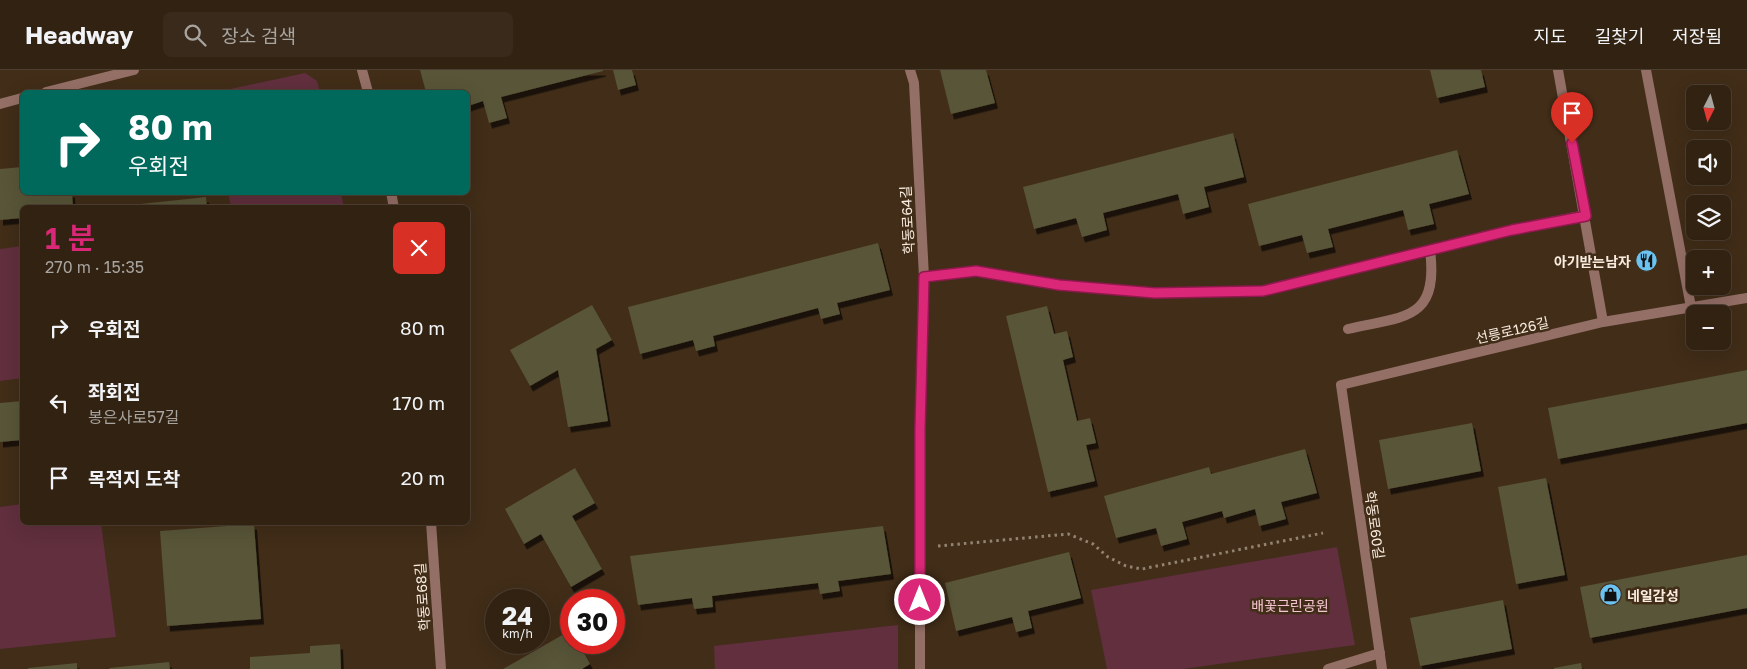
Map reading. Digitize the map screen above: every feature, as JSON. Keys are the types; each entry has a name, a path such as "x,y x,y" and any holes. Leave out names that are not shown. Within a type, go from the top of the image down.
{"street":[{"path":"52,90 95,75 134,70"},
{"path":"362,70 367,90"},
{"name":"학동로64길","path":"910,70 914,83 924,277 920,429 920,669"},
{"path":"1558,70 1604,322"},
{"path":"1646,70 1690,305"},
{"path":"0,104 20,99"},
{"path":"924,277 976,271 1059,285 1155,293 1263,291 1430,250 1586,216"},
{"path":"1348,329 1414,313 1427,297 1433,276 1430,250"},
{"name":"선릉로126길","path":"1708,305 1747,298"},
{"name":"선릉로126길","path":"1341,385 1604,322 1686,309"},
{"name":"학동로60길","path":"1341,385 1382,669"},
{"name":"학동로68길","path":"431,525 441,669"},
{"path":"1328,669 1380,653"}],"path":[{"path":"920,548 1068,534 1093,544 1108,557 1126,566 1142,569 1322,533"}],"green space":[{"path":"305,73 317,81 319,90 225,90"},
{"path":"228,195 341,195 344,205 231,205"},
{"path":"20,246 20,378 0,381 0,249"},
{"path":"20,504 20,525 101,525 116,637 0,649 0,507"},
{"name":"배꽃근린공원","path":"1337,547 1355,645 1183,669 1107,669 1091,590"},
{"path":"898,625 898,669 715,669 714,646"}],"building":[{"path":"420,70 603,70 501,97 507,118 489,123 483,101 470,105 470,90 425,90"},
{"path":"613,70 632,70 636,85 618,90"},
{"path":"940,70 986,70 995,103 951,114"},
{"path":"1430,70 1481,70 1485,87 1437,98"},
{"path":"1233,133 1244,177 1204,187 1209,207 1183,214 1178,194 1103,213 1107,230 1082,237 1076,218 1034,229 1023,187"},
{"path":"1457,150 1469,194 1429,204 1434,224 1408,230 1403,210 1328,229 1333,247 1307,253 1302,235 1259,246 1248,204"},
{"path":"20,167 20,195 72,195 73,205 20,205 20,218 0,220 0,169"},
{"path":"206,197 207,205 131,205"},
{"path":"878,243 890,290 837,303 840,314 821,319 818,308 713,336 715,346 696,351 693,340 640,354 628,307"},
{"path":"592,305 612,340 596,349 608,421 568,427 558,370 530,386 510,350"},
{"path":"1047,306 1054,334 1067,331 1073,357 1063,360 1077,421 1090,418 1096,443 1086,445 1095,481 1048,492 1006,316"},
{"path":"1747,370 1747,423 1558,459 1548,408"},
{"path":"20,401 20,440 0,442 0,403"},
{"path":"1472,423 1481,471 1388,489 1379,440"},
{"path":"1305,449 1317,493 1281,502 1286,519 1259,526 1255,509 1224,518 1222,511 1182,522 1187,539 1161,546 1156,528 1116,538 1104,496 1209,467 1211,474"},
{"path":"575,468 595,503 572,516 602,569 571,587 541,534 524,544 505,509"},
{"path":"1546,478 1565,575 1516,584 1498,487"},
{"path":"254,525 261,619 167,626 160,531"},
{"path":"883,526 891,574 838,581 840,591 820,594 818,583 712,596 713,607 694,609 692,598 638,605 630,556"},
{"path":"1069,552 1081,598 1028,611 1032,628 1016,632 1012,617 956,631 945,583"},
{"path":"1747,555 1747,608 1590,638 1580,587"},
{"path":"1503,600 1512,649 1420,666 1410,618"},
{"path":"560,636 560,654 585,654 590,664 582,669 503,669 529,654 550,654 550,642"},
{"path":"340,644 341,669 250,669 250,657 310,653 310,646"},
{"path":"169,662 170,669 109,668"},
{"path":"77,663 77,669 28,669 28,668"},
{"path":"1581,663 1582,669 1554,669 1554,668"}],"place":[{"name":"아기받는남자","path":"1647,261"},
{"name":"네일감성","path":"1611,595"}],"route":[{"path":"920,600 920,429 924,277 976,271 1059,285 1155,293 1263,291 1512,230 1586,216 1572,143"}]}
